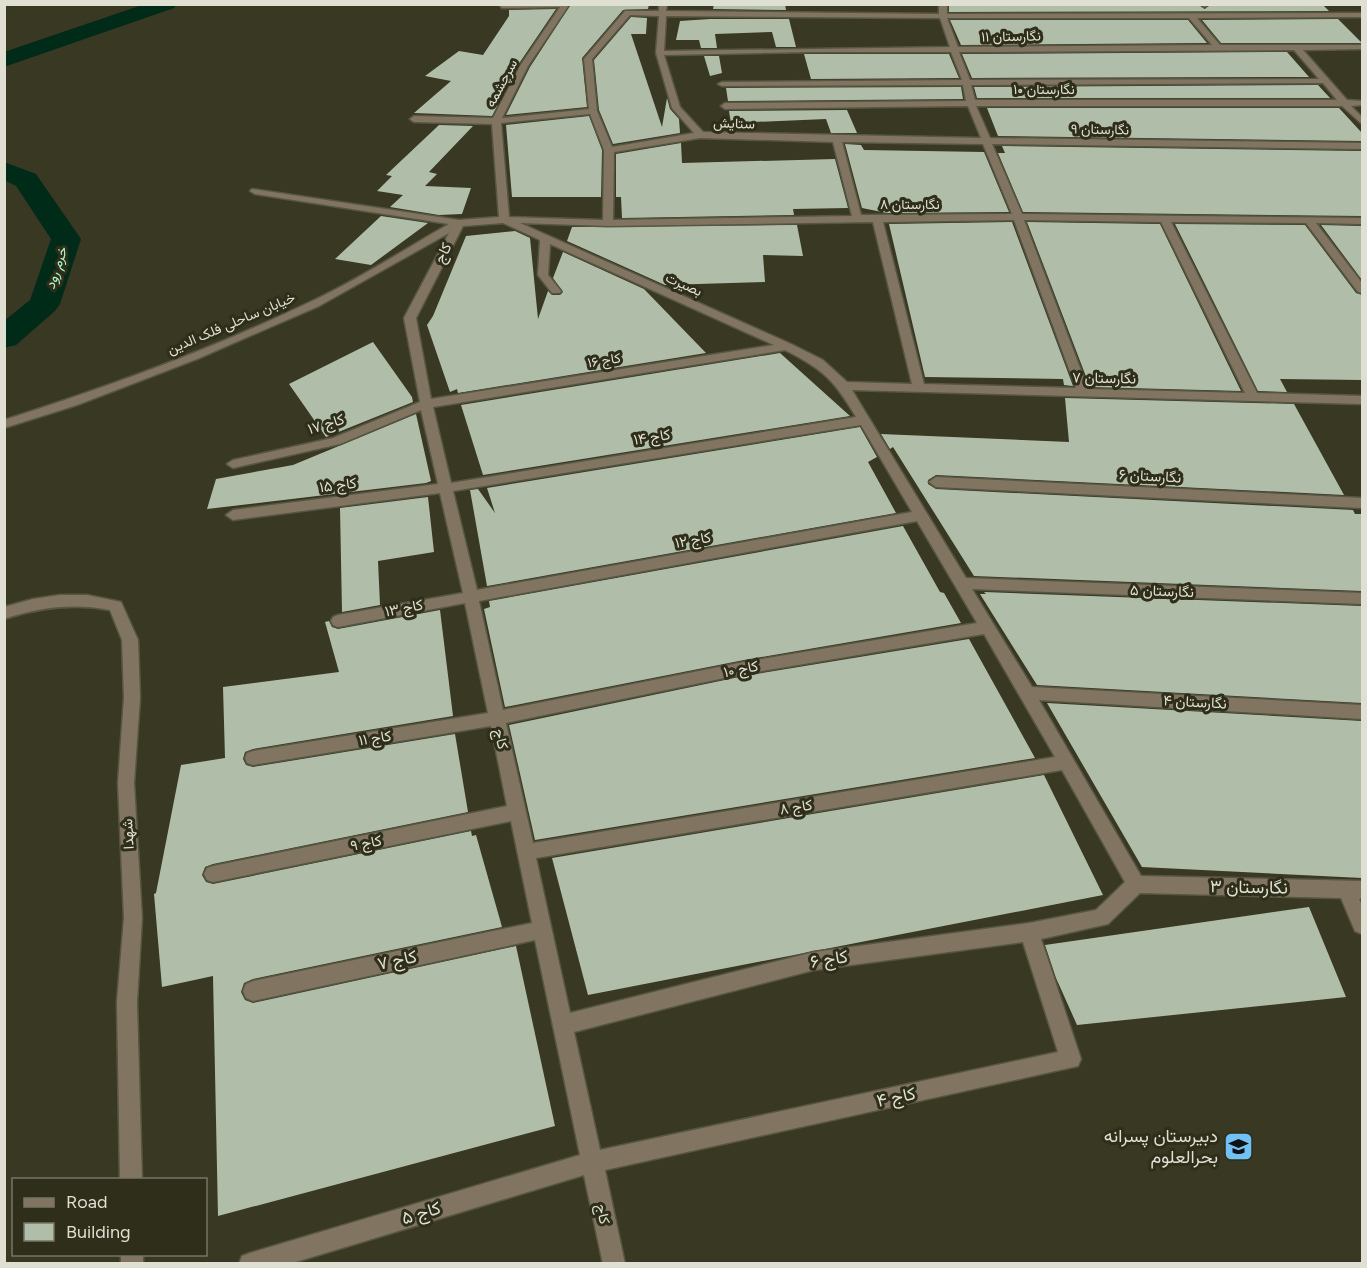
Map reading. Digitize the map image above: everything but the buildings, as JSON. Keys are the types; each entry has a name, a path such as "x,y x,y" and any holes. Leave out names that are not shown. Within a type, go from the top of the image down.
{"street":[{"name":"ستایش","path":"663,4 660,53 676,108 700,135 837,140"},
{"path":"943,4 943,16 966,81 971,103 1018,217 1084,394"},
{"path":"1119,4 1128,17"},
{"path":"502,6 566,5"},
{"name":"سرچشمه","path":"504,220 496,121 524,66 566,5"},
{"path":"608,223 609,150 593,111 588,59 628,13 943,16 1041,14 1128,17 1362,15"},
{"path":"1191,16 1218,48"},
{"path":"1295,46 1327,81 1342,103 1362,121"},
{"name":"نگارستان ۱۱","path":"660,53 1362,46"},
{"path":"722,84 1327,81"},
{"name":"نگارستان ۱۰","path":"725,106 971,103 1362,103"},
{"path":"414,118 496,121 593,111"},
{"path":"609,150 700,135"},
{"path":"255,191 459,224 504,220 608,223 857,218 837,140"},
{"name":"نگارستان ۹","path":"837,140 1362,146"},
{"name":"نگارستان ۸","path":"857,218 1018,217 1362,221"},
{"path":"877,218 920,389"},
{"name":"بصیرت","path":"504,220 787,346 819,363 844,386 1027,693 1136,884"},
{"path":"1165,220 1253,397"},
{"path":"1309,221 1362,291"},
{"name":"کاج","path":"459,224 410,318 426,404 471,596 614,1263"},
{"name":"خیابان ساحلی فلک الدین","path":"4,424 73,402 193,356 305,308 459,224"},
{"path":"545,237 543,275 556,291"},
{"name":"کاج ۱۶","path":"426,404 787,346"},
{"name":"نگارستان ۷","path":"844,386 1362,400"},
{"name":"کاج ۱۷","path":"233,464 336,441 426,404"},
{"name":"کاج ۱۴","path":"446,488 864,420"},
{"name":"نگارستان ۶","path":"936,482 1362,503"},
{"name":"کاج ۱۵","path":"233,515 446,488"},
{"name":"کاج ۱۲","path":"471,596 921,515"},
{"name":"نگارستان ۵","path":"961,583 1362,598"},
{"name":"کاج ۱۳","path":"338,621 471,596"},
{"name":"شهدا","path":"4,613 35,602 90,599 116,606 130,640 132,698 126,783 133,918 127,1002 131,1178"},
{"name":"کاج ۱۰","path":"496,718 744,668 988,627"},
{"name":"نگارستان ۴","path":"1027,693 1362,711"},
{"name":"کاج ۱۱","path":"253,758 496,718"},
{"name":"کاج ۸","path":"525,852 1066,762"},
{"name":"کاج ۹","path":"213,874 518,812"},
{"name":"نگارستان ۳","path":"1136,884 1354,890"},
{"name":"کاج ۶","path":"563,1025 814,961 1029,932 1101,918 1136,884"},
{"path":"1354,890 1362,925"},
{"name":"کاج ۷","path":"253,991 541,930"},
{"name":"کاج ۴","path":"592,1162 1071,1059 1029,932"},
{"name":"کاج ۵","path":"250,1263 592,1162"}],"waterway":[{"name":"خرم رود","path":"4,60 167,4"},
{"name":"خرم رود","path":"4,170 26,180 66,239 44,304 4,338"}],"place":[{"name":"دبیرستان پسرانه بحرالعلوم","path":"1239,1146"}]}
